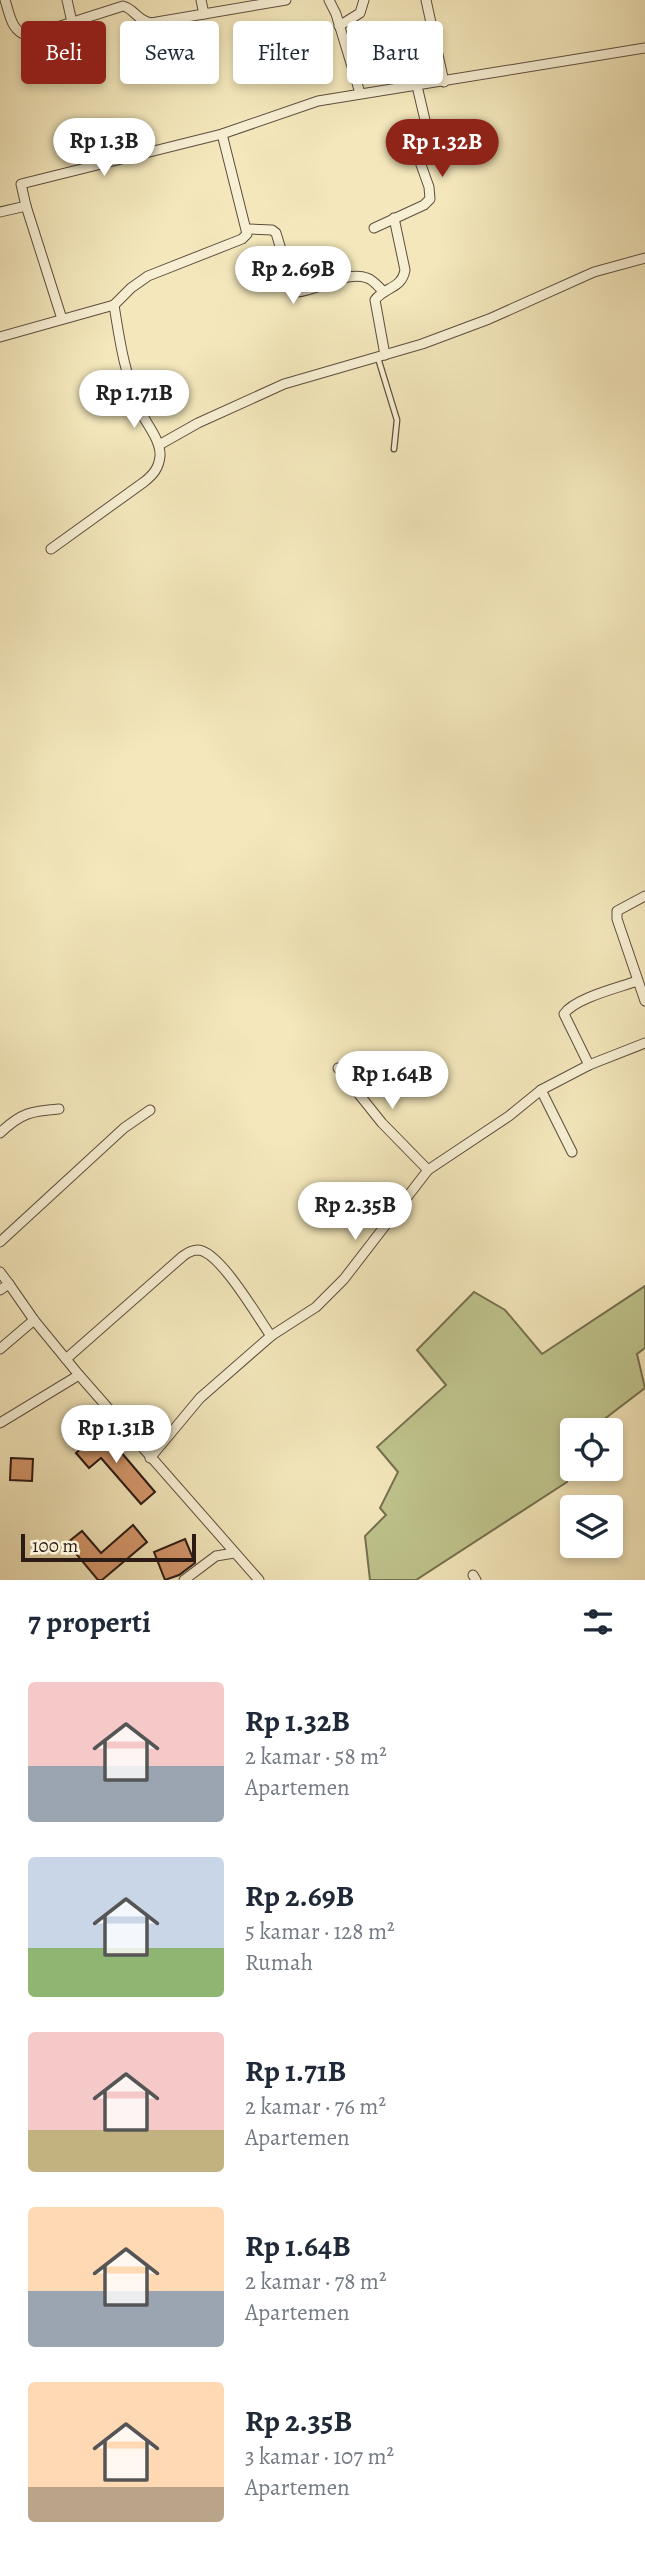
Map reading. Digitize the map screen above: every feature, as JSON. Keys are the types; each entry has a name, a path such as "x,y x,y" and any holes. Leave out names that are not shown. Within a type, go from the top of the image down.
{"street":[{"path":"5,0 14,28 21,33"},
{"path":"67,0 72,21"},
{"path":"201,0 204,14"},
{"path":"75,21 123,6 130,9 137,18 151,23 286,0"},
{"path":"329,0 334,6 360,93"},
{"path":"339,26 360,13 364,0"},
{"path":"426,0 444,82"},
{"path":"62,319 21,184 222,134 318,101 645,48"},
{"path":"374,228 424,205 430,199 421,162 420,148 425,120 417,86"},
{"path":"0,337 114,305 148,276 242,239 248,229 222,134"},
{"path":"0,212 26,206"},
{"path":"381,356 375,303 377,296 397,285 405,270 394,218"},
{"path":"248,229 272,230 276,233 290,279 298,292 363,277 370,278 384,292"},
{"path":"159,445 198,423 284,384 381,356 489,319 594,272 645,258"},
{"path":"51,549 157,470 159,445 135,400 114,305"},
{"path":"645,896 617,911 617,919 645,1001"},
{"path":"589,1065 564,1014 579,1003 637,981"},
{"path":"150,1458 200,1398 271,1336 316,1307 344,1279 428,1170 509,1116 541,1090 589,1065 645,1044"},
{"path":"338,1068 382,1123 428,1170"},
{"path":"541,1090 572,1152"},
{"path":"0,1133 24,1114 59,1109"},
{"path":"0,1242 124,1128 150,1110"},
{"path":"66,1359 183,1256 198,1250 207,1253 223,1267 271,1336"},
{"path":"0,1272 34,1320 79,1375 257,1580"},
{"path":"0,1290 9,1284"},
{"path":"0,1349 34,1320"},
{"path":"0,1423 79,1375"},
{"path":"184,1580 216,1556 234,1553"}],"lane":[{"path":"381,356 397,420 394,449"}],"green space":[{"path":"645,1286 645,1348 637,1354 645,1388 606,1418 560,1418 560,1481 567,1482 416,1580 370,1580 365,1536 386,1515 380,1508 398,1472 377,1447 446,1385 417,1350 474,1292 505,1310 542,1354"}],"building":[{"path":"103,1431 155,1492 141,1504 101,1458 89,1468 76,1453"},
{"path":"11,1458 33,1459 32,1481 10,1480"},
{"path":"133,1525 147,1542 102,1580 98,1580 67,1543 82,1531 101,1553"},
{"path":"185,1539 195,1563 179,1575 165,1580 154,1552"}]}
